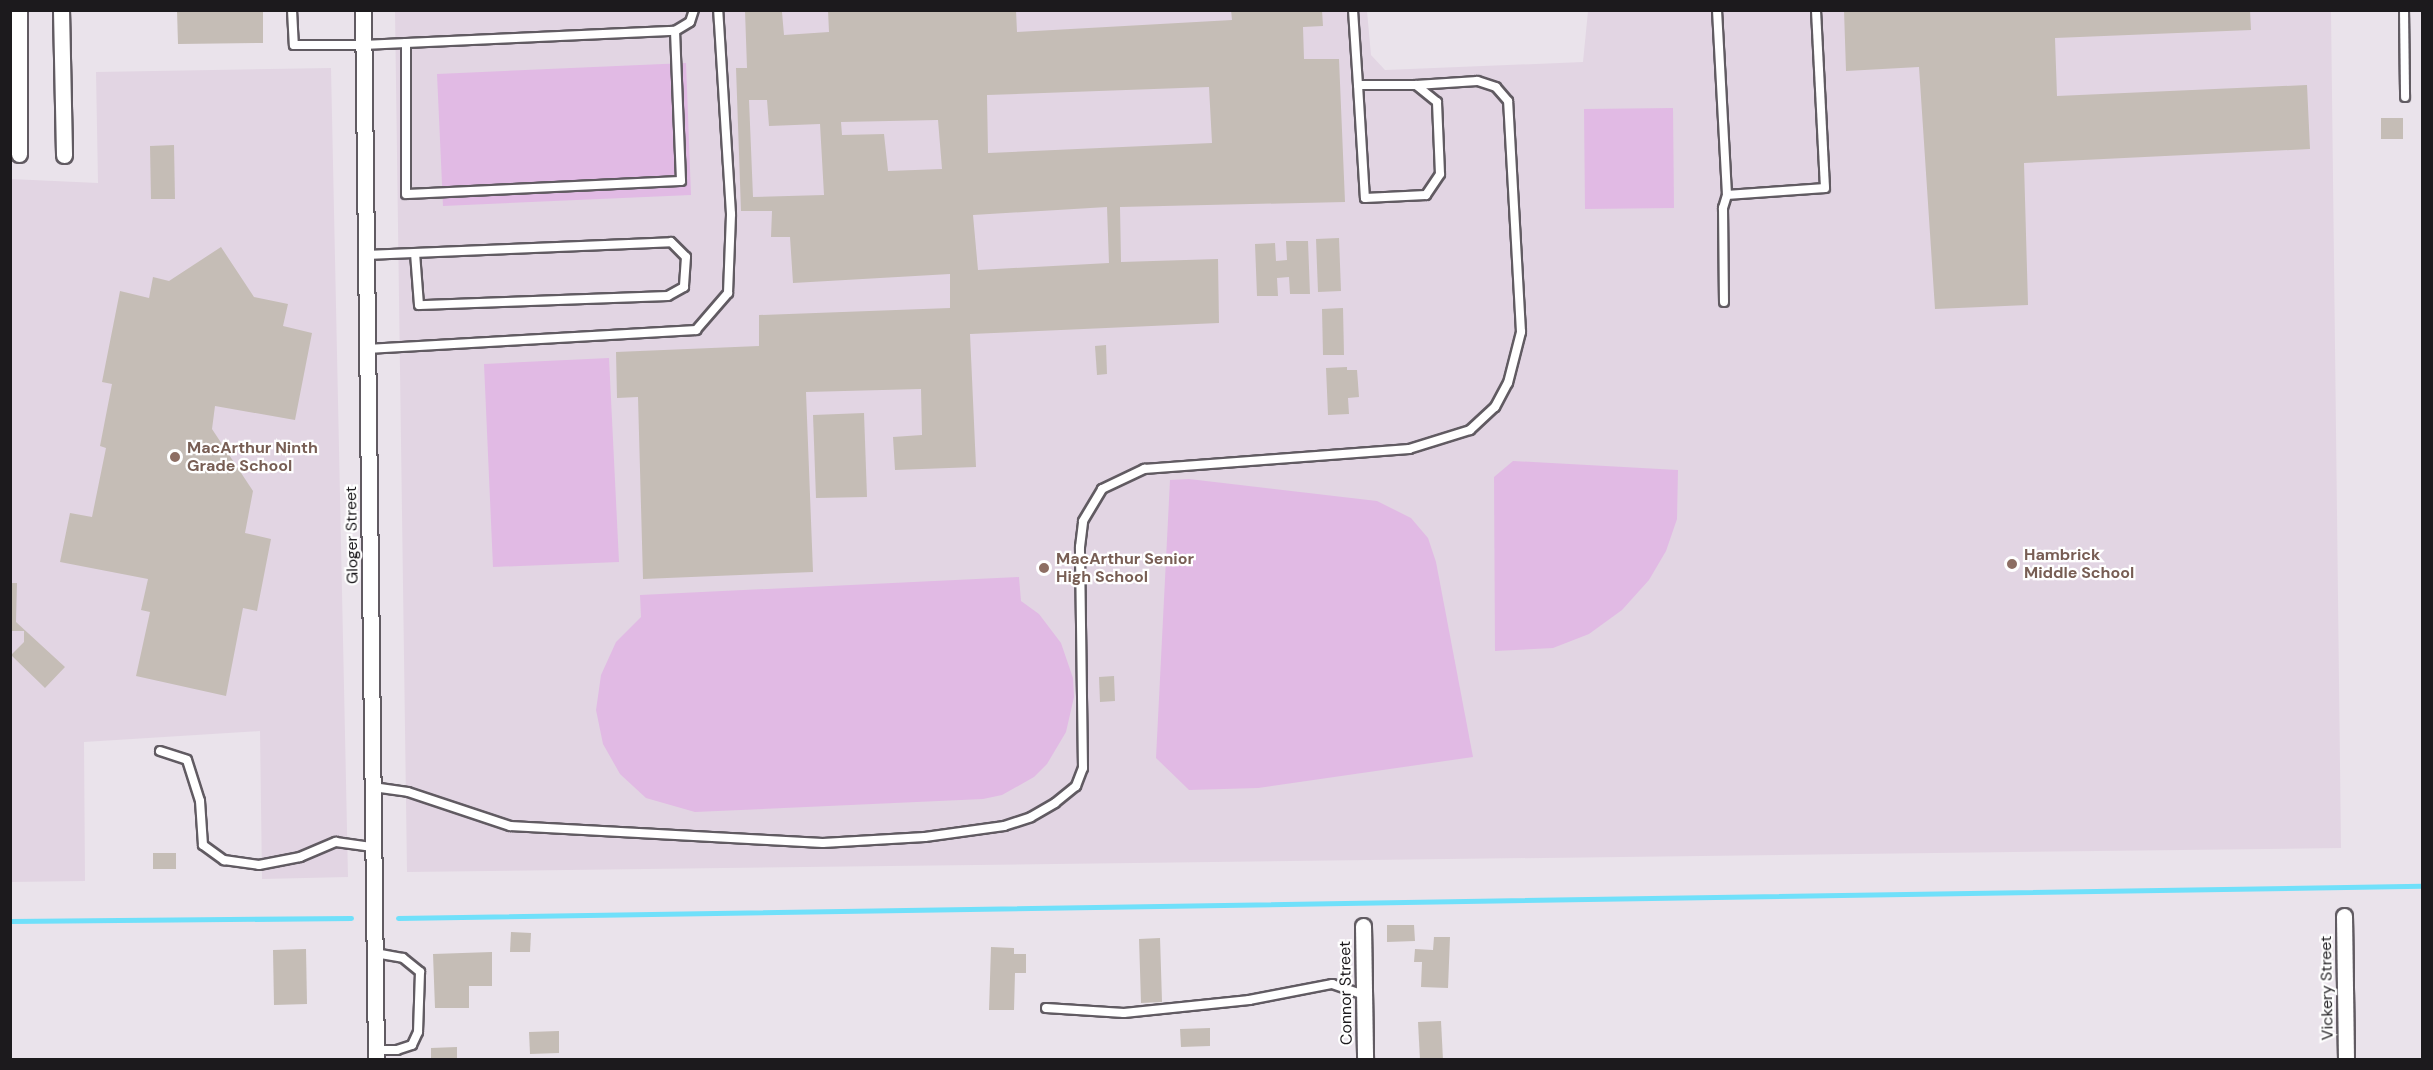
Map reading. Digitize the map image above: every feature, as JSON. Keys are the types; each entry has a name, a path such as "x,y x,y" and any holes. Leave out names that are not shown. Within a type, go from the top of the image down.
{"street":[{"path":"19,10 15,68 19,154"},
{"path":"62,10 64,154"},
{"name":"Gloger Street","path":"363,10 376,1055"},
{"name":"Vickery Street","path":"2344,916 2346,1059"},
{"name":"Connor Street","path":"1363,926 1365,1059"}],"lane":[{"path":"292,10 294,45 363,45 675,31 690,22 694,10"},
{"path":"367,349 696,330 728,293 731,214 718,10"},
{"path":"1353,10 1365,198 1426,195 1440,174 1437,102 1416,85"},
{"path":"1717,10 1727,195 1723,208 1724,302"},
{"path":"1727,195 1825,188 1816,10"},
{"path":"2404,10 2405,96"},
{"path":"406,43 406,194 681,181 675,31"},
{"path":"373,787 408,792 510,826 823,843 925,837 1004,826 1031,818 1055,803 1076,786 1083,768 1080,547 1083,521 1102,489 1144,469 1409,449 1470,430 1495,407 1508,383 1521,332 1508,101 1496,87 1477,81 1416,85 1358,85"},
{"path":"366,255 671,242 686,257 684,287 668,296 419,305 415,254"},
{"path":"160,751 187,760 200,801 203,845 224,860 259,865 300,857 336,842 374,847"},
{"path":"375,953 403,958 420,972 418,1032 412,1045 376,1055"},
{"path":"1046,1008 1081,1013 1134,1012 1266,998 1332,984 1364,995"}],"shaded area":[{"name":"MacArthur Senior High School","path":"395,11 1367,11 1371,55 1385,70 1583,62 1588,11 2331,11 2341,848 407,872"},
{"path":"686,63 691,195 443,206 437,74"},
{"name":"MacArthur Ninth Grade School","path":"331,68 348,877 262,879 260,731 84,742 85,881 11,882 10,179 98,183 96,72"},
{"path":"1673,108 1674,208 1585,209 1584,109"},
{"path":"609,358 619,562 493,567 484,364"},
{"path":"1513,461 1678,470 1677,519 1666,551 1649,580 1622,610 1589,634 1553,648 1495,651 1494,477"},
{"path":"1189,479 1377,501 1411,518 1428,538 1436,562 1473,757 1258,788 1189,790 1156,758 1170,480"},
{"path":"1019,577 1021,601 1039,614 1061,643 1073,678 1074,697 1066,732 1047,764 1034,777 1002,795 983,799 695,812 646,798 620,774 603,744 596,710 601,675 616,642 641,617 640,595"}],"building":[{"path":"177,10 263,10 263,43 178,44"},
{"path":"828,10 1016,10 1017,32 1232,20 1231,10 1322,10 1323,26 1303,27 1304,59 1339,59 1345,202 1120,207 1121,262 1218,259 1219,323 970,334 976,467 895,470 893,437 922,435 921,389 806,392 813,572 643,579 638,397 617,398 616,352 759,346 759,315 950,308 950,274 793,283 790,237 771,237 772,211 741,211 736,68 747,68 745,11 782,12 784,35 829,32","holes":["1209,87 1212,143 988,153 987,95","749,100 767,100 769,126 820,124 824,195 753,197","938,120 942,169 888,171 884,134 842,135 841,122","1107,207 1109,263 978,270 973,215"]},
{"path":"1844,10 2250,10 2251,30 2055,38 2057,96 2307,85 2310,149 2024,163 2028,305 1935,309 1919,67 1846,71"},
{"path":"2381,118 2403,118 2403,139 2381,139"},
{"path":"174,145 175,199 151,199 150,146"},
{"path":"1339,238 1341,291 1318,292 1316,239"},
{"path":"1286,241 1308,241 1310,294 1290,294 1289,277 1277,278 1278,296 1257,296 1255,244 1275,243 1276,261 1287,260"},
{"path":"221,247 254,297 288,304 283,326 312,333 295,420 215,406 212,429 253,491 245,533 271,539 257,611 243,608 226,696 136,676 150,612 141,610 148,579 60,562 70,513 92,517 106,448 100,446 112,384 102,382 120,291 149,298 153,277 169,281"},
{"path":"1343,308 1344,355 1323,355 1322,309"},
{"path":"1106,345 1107,374 1097,375 1095,346"},
{"path":"1347,367 1347,370 1357,370 1359,397 1348,398 1349,414 1328,415 1326,368"},
{"path":"864,413 867,497 816,498 813,415"},
{"path":"10,583 17,583 16,622 65,667 45,688 11,655 24,642 24,631 10,631"},
{"path":"1114,676 1115,701 1100,702 1099,677"},
{"path":"153,853 176,853 176,869 153,869"},
{"path":"1387,925 1414,925 1415,941 1387,942"},
{"path":"511,932 531,933 530,952 510,952"},
{"path":"1434,937 1450,937 1448,988 1421,987 1422,962 1414,962 1415,949 1433,950"},
{"path":"1160,938 1162,1002 1141,1003 1139,939"},
{"path":"991,947 1014,948 1014,954 1026,954 1026,973 1015,973 1014,1010 989,1010"},
{"path":"306,949 307,1004 274,1005 273,950"},
{"path":"492,952 492,986 469,986 469,1008 435,1008 433,954"},
{"path":"1441,1021 1443,1060 1420,1060 1418,1022"},
{"path":"1210,1028 1210,1046 1181,1047 1180,1029"},
{"path":"559,1031 559,1053 530,1054 529,1032"},
{"path":"457,1047 457,1060 431,1060 431,1048"}],"waterway":[{"path":"398,918 2422,886"},
{"path":"10,921 351,918"}],"place":[{"name":"MacArthur Ninth Grade School","path":"175,457"},
{"name":"Hambrick Middle School","path":"2012,564"},
{"name":"MacArthur Senior High School","path":"1044,568"}]}
